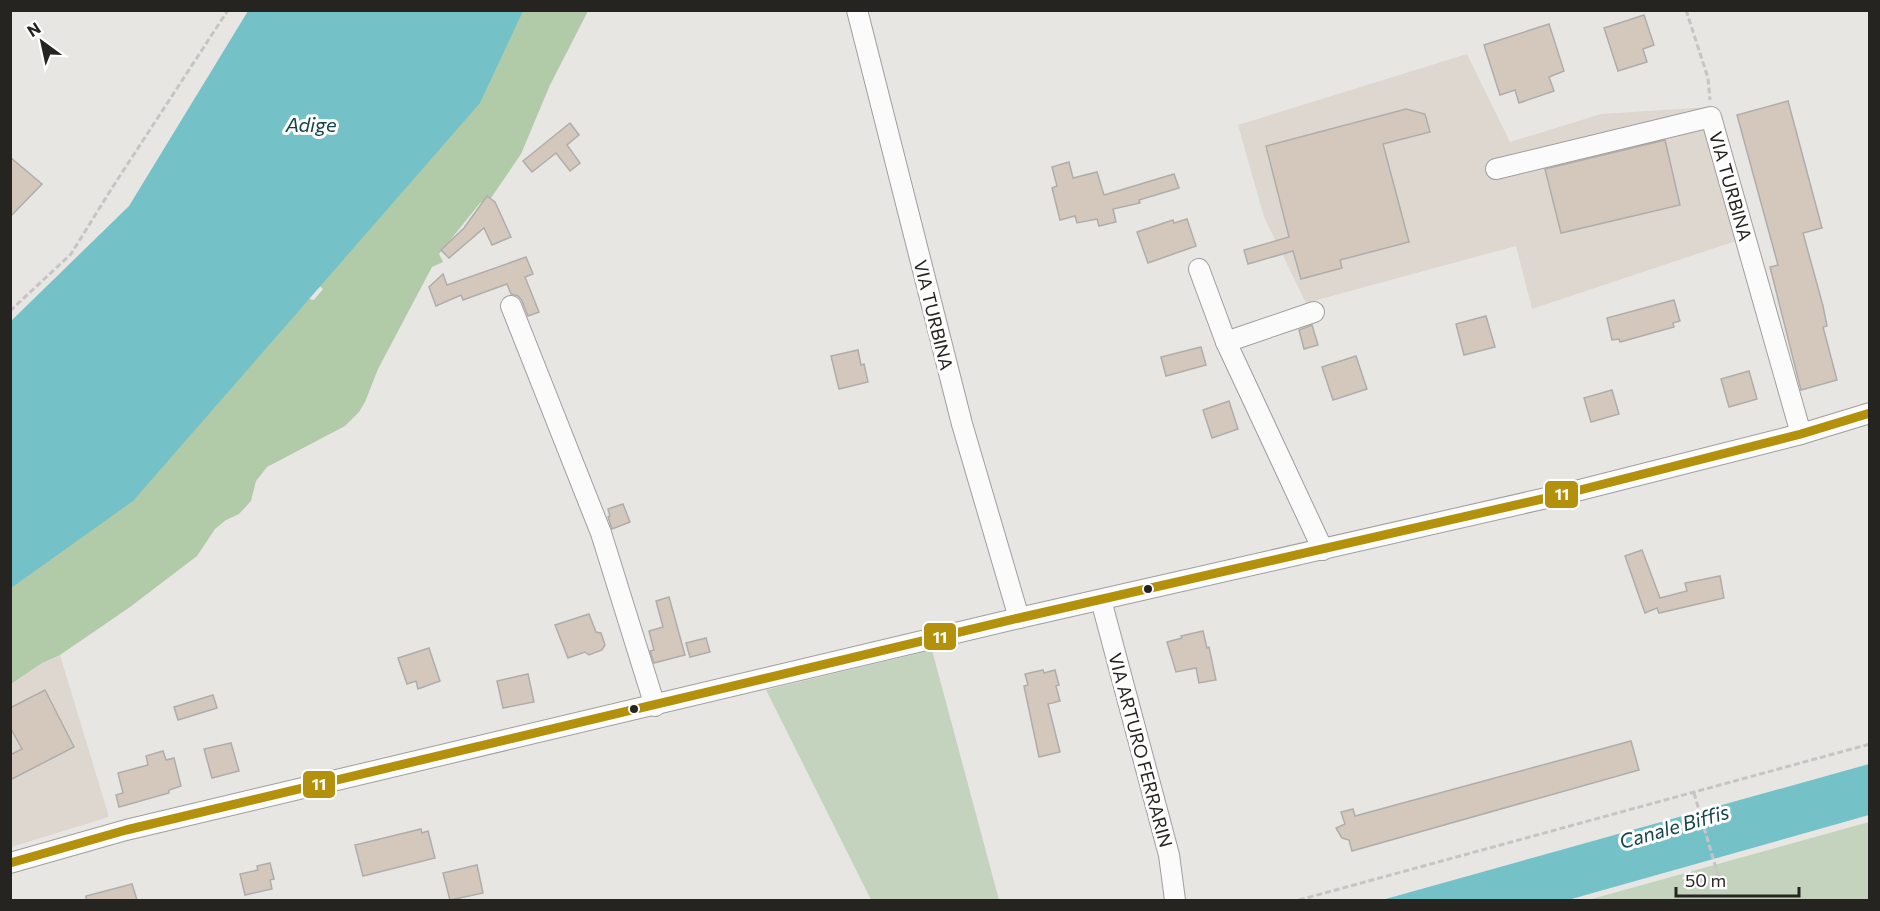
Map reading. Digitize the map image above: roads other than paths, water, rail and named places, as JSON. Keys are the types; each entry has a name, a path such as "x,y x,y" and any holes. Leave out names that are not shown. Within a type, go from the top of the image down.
{"street":[{"name":"VIA TURBINA","path":"857,10 962,424 1019,618"},
{"name":"VIA TURBINA","path":"1496,169 1711,117 1801,434"},
{"path":"1199,269 1226,342 1323,550"},
{"path":"511,306 602,532 655,706"},
{"path":"1226,342 1314,312"},
{"path":"10,864 126,830 1019,618 1564,494 1801,434 1869,413"},
{"name":"VIA ARTURO FERRARIN","path":"1101,600 1169,855 1175,900"}],"water":[{"name":"Adige","path":"248,11 523,11 480,103 133,501 11,588 11,321 129,206"},
{"name":"Canale Biffis","path":"1869,764 1869,815 1568,900 1382,900"}]}
